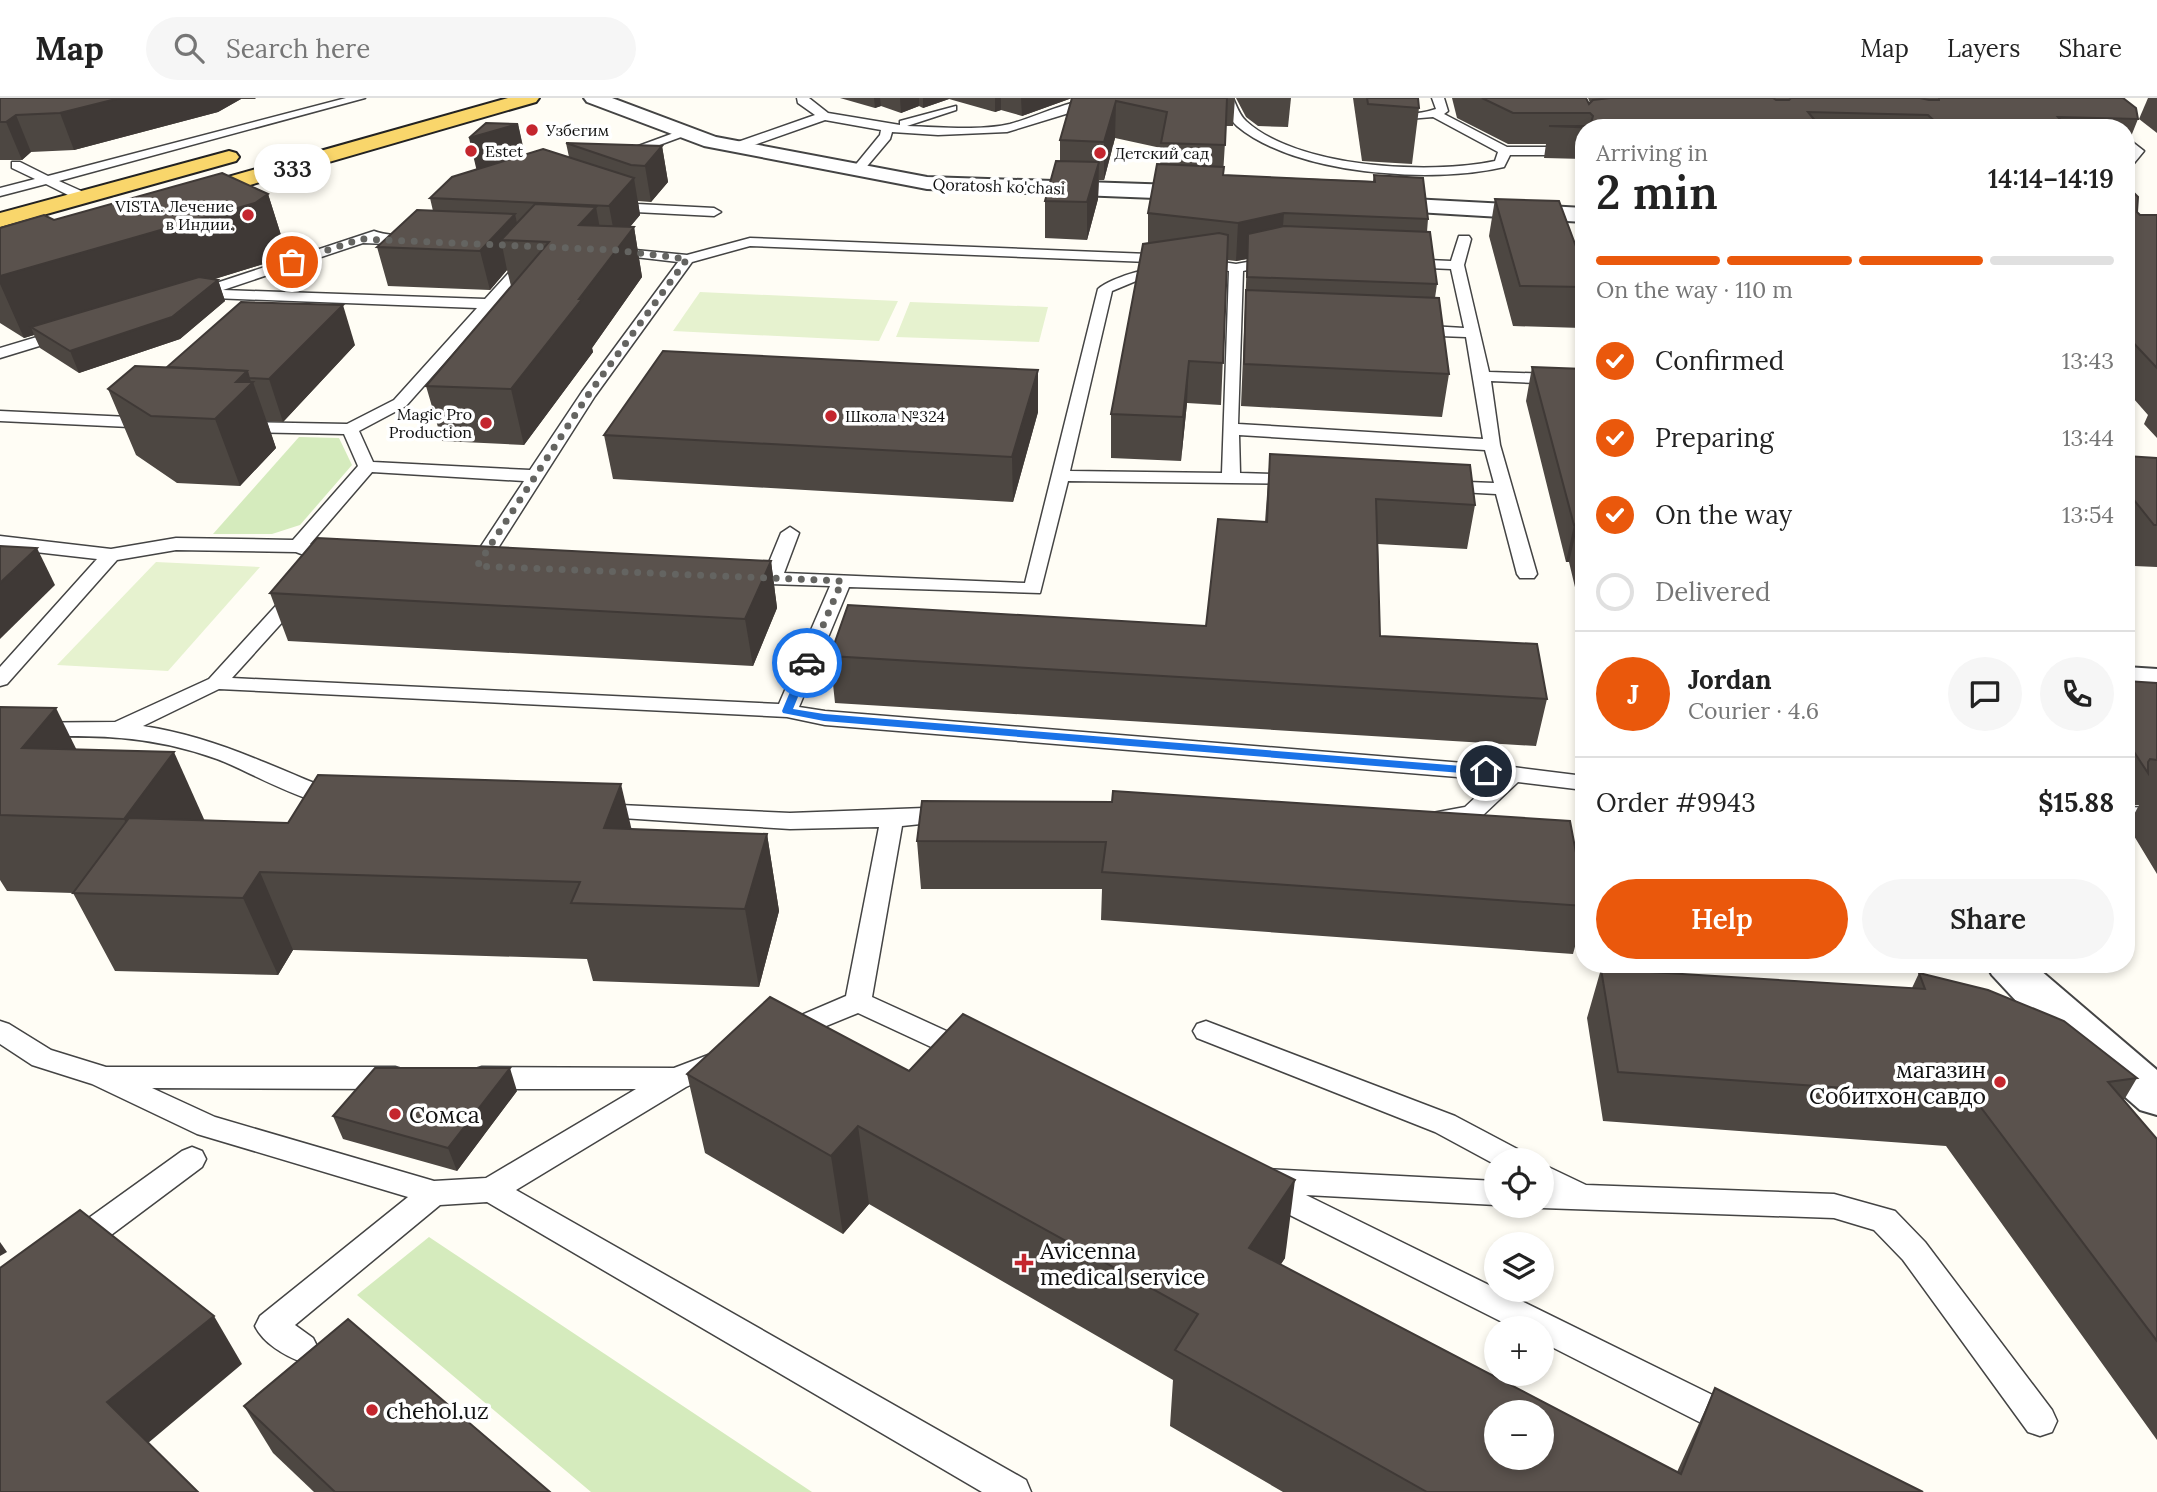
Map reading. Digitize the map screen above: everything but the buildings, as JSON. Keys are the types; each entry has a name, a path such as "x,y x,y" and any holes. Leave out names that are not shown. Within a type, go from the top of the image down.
{"main road":[{"path":"172,200 529,98"},
{"path":"0,220 243,153"}],"street":[{"name":"Qoratosh ko'chasi","path":"594,98 686,133 736,147 859,168 927,183 1226,194"},
{"path":"1350,202 1575,214"},
{"path":"2135,679 2157,680"},
{"path":"2016,973 2034,992 2157,1097"}],"lane":[{"path":"0,192 359,98"},
{"path":"803,98 802,102 824,116 887,128 938,131 1007,128 1097,98"},
{"path":"1227,98 1228,110 1242,128 1261,139 1308,156 1347,166 1472,171 1500,164 1505,151"},
{"path":"1367,98 1369,109 1385,116 1427,117 1442,111 1438,98"},
{"path":"887,128 952,108"},
{"path":"1435,114 1458,125 1472,137 1505,151 1575,151"},
{"path":"736,147 824,116"},
{"path":"859,168 886,136 887,128"},
{"path":"601,162 686,133"},
{"path":"16,165 83,197"},
{"path":"599,195 635,208 714,212"},
{"path":"173,301 399,227"},
{"path":"361,239 430,242"},
{"path":"1464,239 1457,265 1482,376 1492,445 1527,574"},
{"path":"590,249 687,259 750,242 1174,260 1236,268 1281,258 1295,258"},
{"path":"224,426 350,429 400,403 540,247 527,246"},
{"path":"504,567 471,565 536,476 588,395 687,259"},
{"path":"1390,262 1457,265"},
{"path":"718,576 1033,589 1105,289 1133,277 1218,265"},
{"path":"1231,478 1230,429 1239,323 1236,268"},
{"path":"199,293 489,304"},
{"path":"0,353 80,329"},
{"path":"1392,329 1472,332"},
{"path":"1482,376 1575,380"},
{"path":"0,416 170,424"},
{"path":"350,429 367,467"},
{"path":"1230,429 1492,445"},
{"path":"367,467 536,476"},
{"path":"298,546 367,467"},
{"path":"1061,476 1313,481"},
{"path":"1422,486 1503,489"},
{"path":"772,578 790,533"},
{"path":"0,542 111,555 176,544 298,546 320,570"},
{"path":"0,680 111,555"},
{"path":"118,729 216,683 320,570 356,561"},
{"path":"787,711 842,581"},
{"path":"216,683 787,711 838,719 1514,774 1575,782"},
{"path":"0,730 118,729 188,742 234,756 326,798 367,800"},
{"path":"1414,822 1472,813 1514,774"},
{"path":"570,810 790,821 892,820 971,813"},
{"path":"2135,815 2157,816"},
{"path":"858,1002 892,820"},
{"path":"0,1031 42,1058 101,1076 207,1126 434,1193 491,1190 676,1079 858,1002 996,1065"},
{"path":"1206,1031 1445,1124 1490,1148"},
{"path":"101,1076 416,1078"},
{"path":"457,1078 676,1079"},
{"path":"53,1261 192,1159"},
{"path":"1484,1192 1246,1180 1761,1436"},
{"path":"1554,1182 1583,1198"},
{"path":"491,1190 1014,1492"},
{"path":"302,1348 271,1326 434,1193"},
{"path":"1554,1197 1833,1206 1884,1220 1914,1251 2040,1421"}],"green space":[{"path":"700,292 898,301 879,341 673,331"},
{"path":"910,302 1048,307 1039,342 896,337"},
{"path":"299,437 339,438 352,465 300,525 272,534 213,534"},
{"path":"156,562 260,567 168,671 57,665"},
{"path":"429,1237 812,1492 591,1492 357,1295"}],"way so far":[{"path":"292,262 361,239 615,250 687,259 588,395 477,566 842,581 807,663"}],"place":[{"name":"Узбегим","path":"532,130"},
{"name":"Estet","path":"471,151"},
{"name":"Детский сад","path":"1100,153"},
{"name":"VISTA. Лечение в Индии.","path":"248,215"},
{"name":"333","path":"292,262"},
{"name":"Школа №324","path":"831,416"},
{"name":"Magic Pro Production","path":"486,423"},
{"name":"магазин Собитхон савдо","path":"2000,1082"},
{"name":"Сомса","path":"395,1114"},
{"name":"Avicenna medical service","path":"1024,1263"},
{"name":"chehol.uz","path":"372,1410"}],"route":[{"path":"807,663 787,711 824,718 1486,771"}]}
